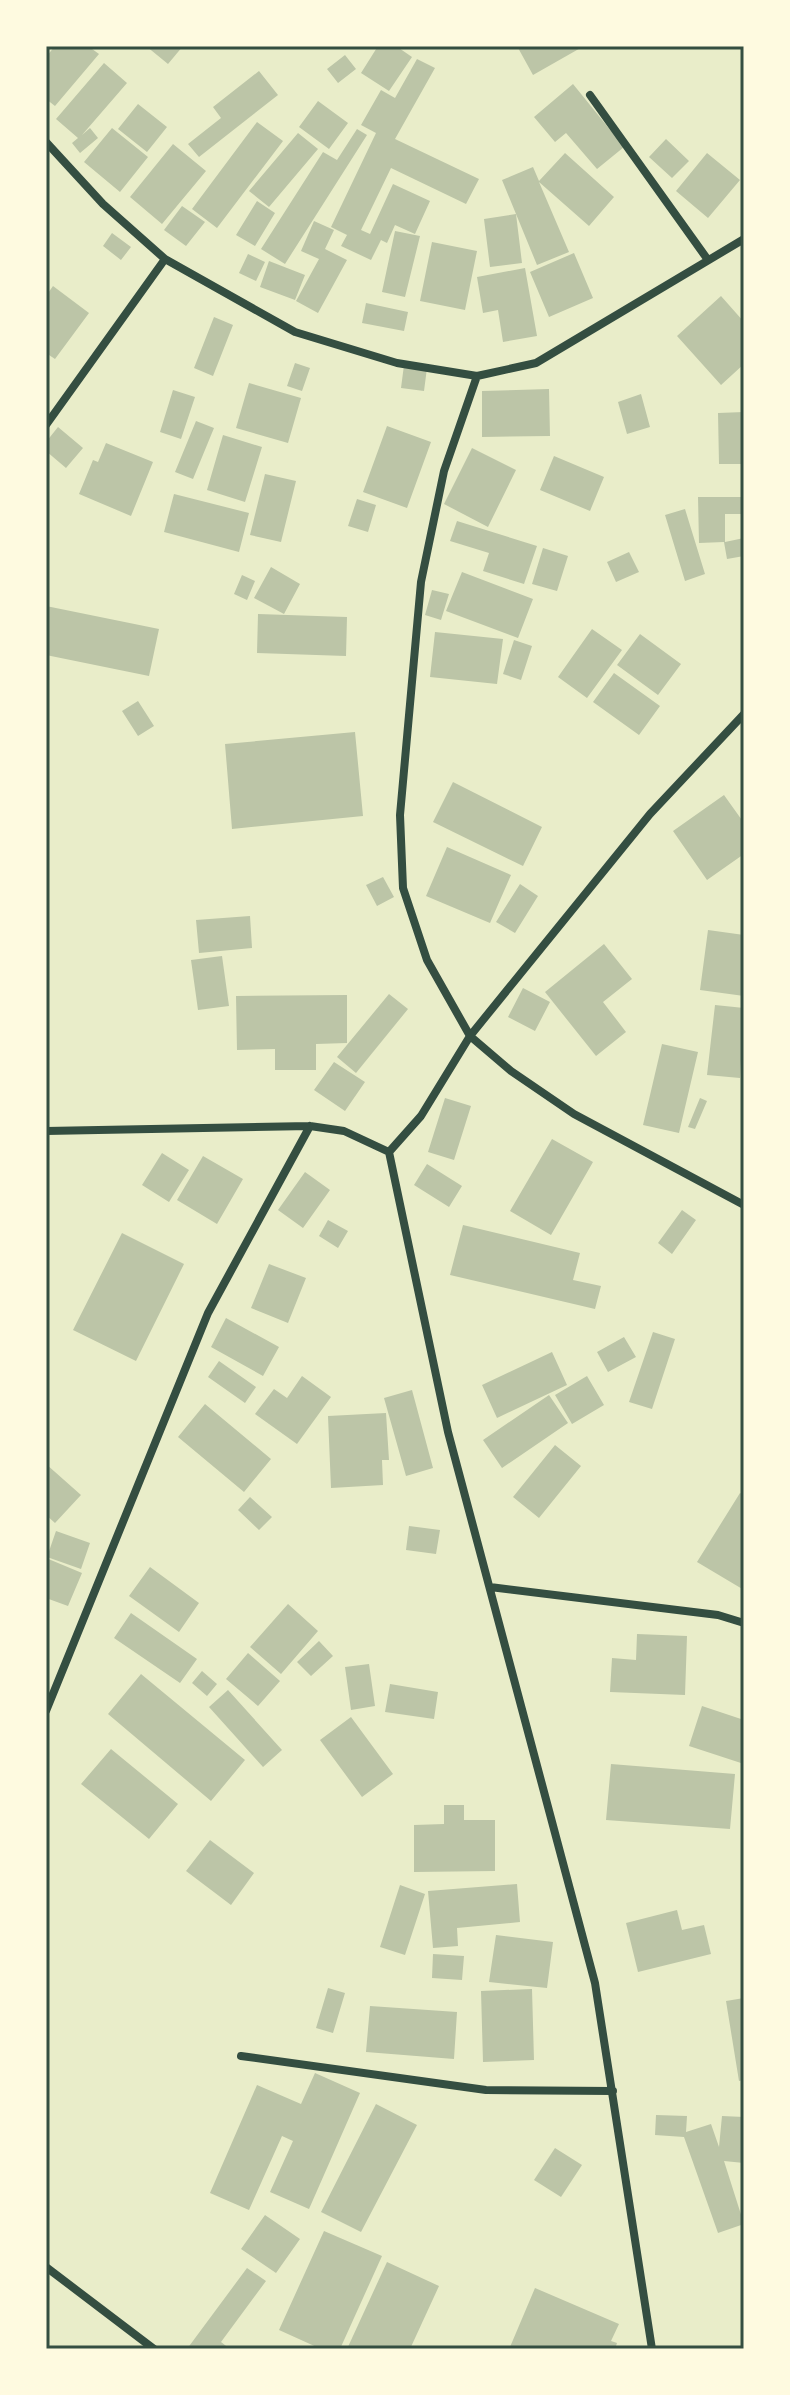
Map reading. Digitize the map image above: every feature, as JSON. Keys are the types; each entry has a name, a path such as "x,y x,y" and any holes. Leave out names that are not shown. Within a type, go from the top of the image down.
{"street":[{"path":"590,95 708,260"},
{"path":"46,142 103,204 165,259 295,332 397,363 477,376 536,363 744,239"},
{"path":"46,425 165,259"},
{"path":"477,376 444,471 421,582 400,815 403,888 427,960 470,1036 511,1071 574,1114 744,1205"},
{"path":"389,1152 421,1116 470,1036 650,814 744,714"},
{"path":"46,1131 310,1126 344,1131 389,1152"},
{"path":"46,1711 208,1313 310,1126"},
{"path":"389,1152 448,1432 595,1983 652,2349"},
{"path":"490,1587 718,1615 744,1623"},
{"path":"241,2056 486,2090 613,2091"},
{"path":"46,2267 154,2349"}],"building":[{"path":"55,46 88,46 99,54 55,106 46,99 46,57"},
{"path":"146,46 183,46 168,64"},
{"path":"378,46 396,46 412,57 389,91 361,73"},
{"path":"517,46 584,46 533,75"},
{"path":"345,55 356,69 338,83 327,69"},
{"path":"417,59 435,68 395,139 479,179 466,204 391,168 361,230 370,234 393,184 430,201 415,234 395,225 387,243 381,240 371,260 341,246 347,235 331,227 376,133 361,125 381,90 395,98"},
{"path":"104,63 127,83 82,135 90,128 98,138 80,153 72,143 78,138 56,119"},
{"path":"259,71 278,95 199,157 188,144 221,118 213,107"},
{"path":"573,84 624,147 597,169 566,133 555,142 534,117"},
{"path":"318,101 348,123 329,149 299,127"},
{"path":"138,104 167,127 147,152 118,129"},
{"path":"257,122 283,141 217,228 192,209"},
{"path":"112,128 148,157 120,192 84,162"},
{"path":"357,129 367,135 285,264 261,249 323,152 337,160"},
{"path":"298,133 318,149 269,207 249,191"},
{"path":"666,139 689,161 672,178 649,157"},
{"path":"173,144 206,171 162,224 130,197"},
{"path":"565,153 614,197 589,226 539,182 569,252 537,265 502,180 533,167 539,181"},
{"path":"707,153 740,180 708,218 676,191"},
{"path":"257,201 275,213 255,246 236,235"},
{"path":"182,206 205,222 186,246 164,230"},
{"path":"516,214 522,263 490,267 484,219"},
{"path":"314,221 334,230 325,249 347,260 318,313 296,301 319,259 301,251"},
{"path":"395,231 420,236 405,297 382,292"},
{"path":"112,233 131,247 121,260 103,246"},
{"path":"432,242 477,251 465,310 420,301"},
{"path":"574,253 593,298 549,317 530,272"},
{"path":"248,254 265,262 256,281 239,273"},
{"path":"269,261 305,275 295,300 260,287"},
{"path":"525,268 537,336 503,342 498,310 483,313 477,277"},
{"path":"53,286 89,313 55,359 46,353 46,296"},
{"path":"721,296 744,322 744,364 721,385 677,336"},
{"path":"366,303 408,312 404,331 362,323"},
{"path":"214,317 233,325 213,376 194,368"},
{"path":"295,363 310,368 302,391 287,386"},
{"path":"404,365 427,368 424,391 401,388"},
{"path":"249,383 301,398 288,443 236,428"},
{"path":"549,389 550,436 482,437 482,391"},
{"path":"173,390 195,397 181,439 160,432"},
{"path":"641,394 650,427 627,434 618,402"},
{"path":"744,412 744,464 719,464 718,413"},
{"path":"196,421 214,428 193,479 175,472"},
{"path":"387,426 431,442 407,508 363,492"},
{"path":"58,427 83,448 66,468 46,451 46,442"},
{"path":"223,435 262,447 245,502 207,490"},
{"path":"106,443 153,462 131,516 79,494 93,460 98,462"},
{"path":"472,448 516,470 488,527 444,504"},
{"path":"554,456 604,477 590,511 540,490"},
{"path":"265,474 296,481 281,542 250,535"},
{"path":"174,494 249,513 239,552 164,532"},
{"path":"698,497 744,497 744,514 725,514 725,542 744,538 744,556 727,559 724,542 699,543"},
{"path":"357,499 376,505 368,532 348,526"},
{"path":"685,509 705,574 685,581 665,515"},
{"path":"457,521 537,546 524,584 483,571 489,553 450,541"},
{"path":"543,548 568,556 557,591 532,584"},
{"path":"629,552 639,572 616,582 607,562"},
{"path":"271,567 300,584 284,614 254,598"},
{"path":"462,572 533,599 518,638 446,611"},
{"path":"242,575 255,581 247,600 234,594"},
{"path":"432,590 449,594 441,620 425,615"},
{"path":"46,606 159,629 149,676 46,655"},
{"path":"258,614 347,617 346,656 257,653"},
{"path":"592,629 622,650 587,698 558,677"},
{"path":"435,632 503,639 497,684 430,677"},
{"path":"640,634 681,664 658,695 617,665"},
{"path":"514,640 532,646 521,680 503,674"},
{"path":"614,673 660,706 639,735 593,702"},
{"path":"138,701 154,726 138,736 122,711"},
{"path":"355,732 363,816 232,829 225,744"},
{"path":"453,782 542,827 523,866 433,822"},
{"path":"724,795 744,823 744,854 707,880 673,831"},
{"path":"447,847 511,875 490,923 426,896"},
{"path":"383,877 394,897 377,906 366,885"},
{"path":"520,884 538,896 515,933 496,922"},
{"path":"250,916 252,948 199,953 196,920"},
{"path":"708,930 744,935 744,996 700,990"},
{"path":"604,944 632,979 603,1002 626,1032 596,1056 545,992"},
{"path":"222,956 229,1006 198,1010 191,960"},
{"path":"523,988 550,1002 535,1031 508,1017"},
{"path":"389,994 408,1009 356,1073 337,1057"},
{"path":"347,995 347,1043 316,1044 316,1070 275,1070 275,1049 237,1050 236,996"},
{"path":"715,1005 744,1008 740,1078 707,1075"},
{"path":"662,1044 698,1052 679,1133 643,1125"},
{"path":"334,1062 365,1082 345,1111 314,1090"},
{"path":"445,1098 471,1106 454,1160 428,1152"},
{"path":"700,1098 707,1101 695,1129 688,1127"},
{"path":"552,1139 593,1162 551,1235 510,1211"},
{"path":"162,1153 189,1170 169,1202 142,1185"},
{"path":"203,1156 243,1179 217,1224 177,1200"},
{"path":"427,1164 462,1186 449,1207 414,1185"},
{"path":"305,1172 330,1190 303,1228 278,1210"},
{"path":"682,1210 696,1220 672,1254 658,1243"},
{"path":"328,1220 348,1231 338,1248 319,1236"},
{"path":"463,1225 580,1253 573,1280 601,1286 595,1309 450,1275"},
{"path":"122,1233 184,1264 136,1361 73,1330"},
{"path":"269,1264 306,1278 288,1323 251,1308"},
{"path":"226,1318 279,1347 263,1376 211,1347"},
{"path":"653,1332 675,1339 652,1409 629,1402"},
{"path":"624,1337 636,1357 608,1372 597,1352"},
{"path":"552,1352 567,1385 497,1418 482,1385"},
{"path":"219,1361 256,1387 245,1403 208,1377"},
{"path":"302,1376 331,1397 297,1444 255,1414 274,1389 287,1398"},
{"path":"587,1376 604,1405 572,1424 555,1395"},
{"path":"412,1390 433,1468 406,1476 384,1398"},
{"path":"549,1395 568,1423 502,1468 483,1440"},
{"path":"205,1404 271,1459 244,1492 178,1437"},
{"path":"386,1413 389,1460 382,1460 383,1485 331,1488 328,1416"},
{"path":"555,1445 581,1466 539,1518 513,1497"},
{"path":"46,1464 81,1495 55,1523 46,1515"},
{"path":"740,1493 744,1495 744,1590 697,1562"},
{"path":"250,1497 272,1517 259,1530 238,1510"},
{"path":"409,1526 440,1530 436,1554 406,1550"},
{"path":"56,1531 90,1543 81,1569 47,1557"},
{"path":"46,1558 82,1573 68,1606 46,1598"},
{"path":"150,1567 199,1603 179,1632 129,1596"},
{"path":"288,1604 318,1631 281,1674 250,1647"},
{"path":"131,1613 197,1659 180,1683 114,1638"},
{"path":"637,1634 687,1636 685,1695 610,1692 612,1658 636,1660"},
{"path":"319,1641 333,1656 311,1676 297,1662"},
{"path":"248,1653 280,1681 258,1706 226,1679"},
{"path":"369,1664 375,1706 351,1710 345,1667"},
{"path":"202,1671 217,1684 207,1696 192,1683"},
{"path":"141,1674 245,1760 211,1801 108,1714"},
{"path":"390,1684 438,1692 434,1719 385,1712"},
{"path":"228,1690 282,1750 263,1767 209,1707"},
{"path":"702,1706 744,1720 744,1764 689,1746"},
{"path":"351,1717 393,1774 362,1797 320,1740"},
{"path":"111,1749 178,1804 149,1839 81,1784"},
{"path":"611,1764 735,1774 730,1829 606,1820"},
{"path":"444,1805 464,1805 464,1820 495,1820 495,1871 414,1872 414,1825 444,1824"},
{"path":"210,1840 254,1873 231,1905 186,1871"},
{"path":"517,1884 520,1922 457,1928 458,1946 433,1948 428,1891"},
{"path":"400,1885 425,1894 405,1955 380,1947"},
{"path":"677,1910 682,1930 704,1925 711,1954 638,1972 626,1923"},
{"path":"496,1935 553,1942 547,1988 489,1982"},
{"path":"433,1954 464,1956 462,1980 432,1978"},
{"path":"328,1988 345,1993 333,2033 316,2028"},
{"path":"532,1989 534,2060 483,2062 481,1991"},
{"path":"744,1998 744,2080 739,2081 726,2001"},
{"path":"370,2006 457,2012 454,2059 366,2052"},
{"path":"315,2073 360,2093 309,2209 270,2192 293,2141 282,2136 249,2210 210,2193 257,2085 301,2104"},
{"path":"376,2104 417,2125 361,2232 321,2212"},
{"path":"656,2115 687,2116 686,2132 711,2124 719,2147 722,2116 744,2117 744,2163 724,2161 744,2224 718,2233 684,2137 655,2135"},
{"path":"555,2148 582,2165 561,2197 534,2180"},
{"path":"265,2215 300,2239 276,2273 241,2249"},
{"path":"324,2231 382,2256 340,2349 321,2349 279,2330"},
{"path":"387,2262 439,2286 410,2349 347,2349"},
{"path":"247,2268 266,2281 221,2342 230,2349 187,2349"},
{"path":"535,2288 619,2324 611,2341 617,2343 615,2349 510,2347"}]}
